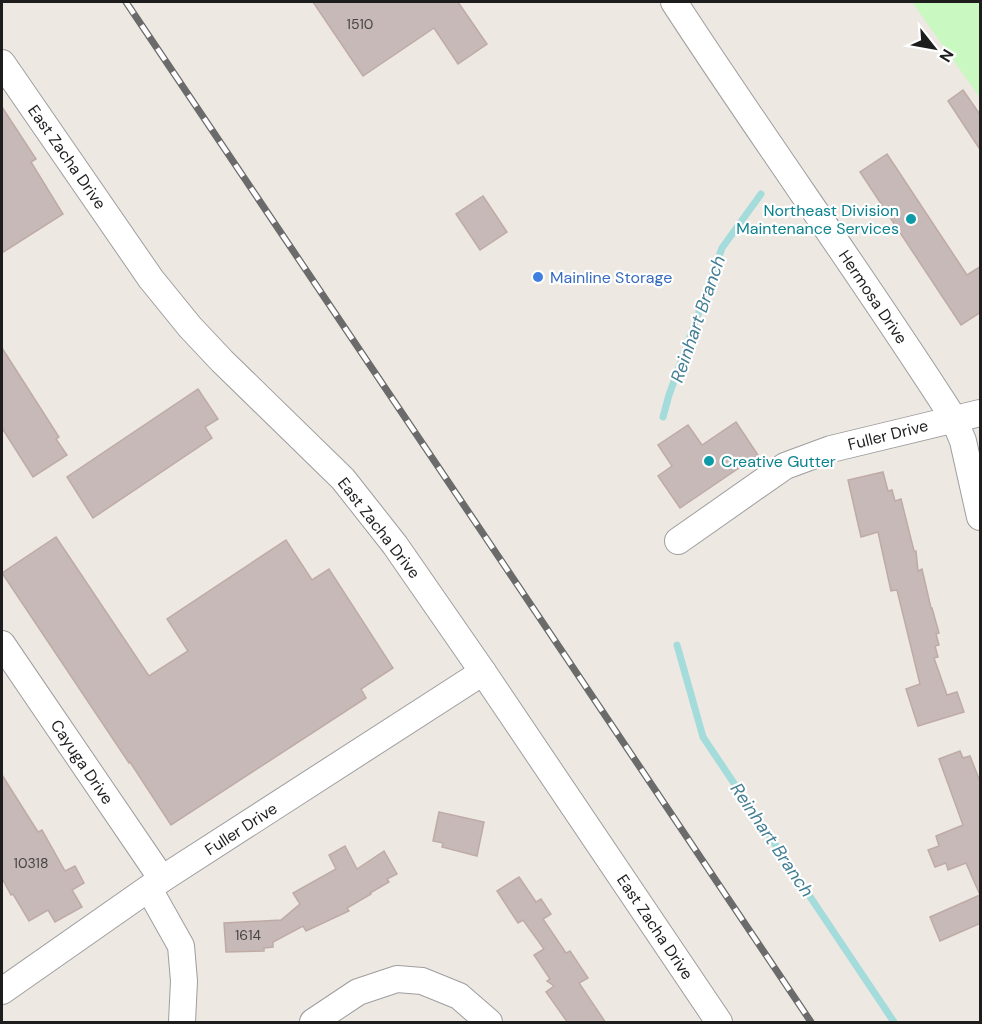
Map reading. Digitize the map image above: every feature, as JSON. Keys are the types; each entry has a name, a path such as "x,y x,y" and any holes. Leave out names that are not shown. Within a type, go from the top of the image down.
{"street":[{"name":"Hermosa Drive","path":"674,2 954,419 963,441 981,517"},
{"name":"East Zacha Drive","path":"5,76 151,279 190,327 343,479 395,545 719,1023"},
{"name":"Fuller Drive","path":"678,541 785,466 831,449 981,413"},
{"name":"Cayuga Drive","path":"2,644 156,884 181,946 184,981 182,1023"},
{"name":"Fuller Drive","path":"2,991 156,884 483,672"},
{"path":"313,1023 358,992 398,979 422,981 459,996 489,1023"}],"green space":[{"path":"912,2 980,2 980,98"}],"building":[{"path":"313,2 458,2 487,44 458,64 434,28 363,76"},
{"path":"963,90 981,116 981,151 948,101"},
{"path":"2,107 36,159 31,162 63,214 2,253"},
{"name":"Northeast Division Maintenance Services","path":"887,154 967,275 981,266 981,312 961,325 860,172"},
{"path":"483,196 507,232 480,250 456,214"},
{"path":"2,348 59,437 56,439 67,455 33,477 2,428"},
{"path":"198,389 218,419 205,427 212,438 93,518 67,477"},
{"name":"Creative Gutter","path":"736,422 758,455 680,508 658,476 672,466 658,445 688,425 702,445"},
{"path":"883,472 888,491 892,490 895,501 901,499 914,551 916,551 918,571 922,569 939,633 936,634 939,645 935,646 938,657 934,658 947,695 957,692 964,712 918,726 906,689 920,684 897,590 891,591 878,532 861,537 848,480"},
{"path":"56,537 149,676 188,651 167,619 286,540 312,580 329,569 393,668 361,689 366,698 171,825 2,573"},
{"path":"960,751 963,758 970,756 981,784 981,923 940,941 930,917 980,895 966,863 948,870 946,863 935,867 928,850 939,846 936,836 963,825 939,759"},
{"path":"2,775 38,832 42,830 65,871 75,866 84,883 72,890 82,907 55,922 48,910 29,921 2,878"},
{"path":"439,812 484,822 477,856 442,847 443,843 433,841"},
{"path":"345,846 357,869 384,851 397,874 387,879 389,882 347,908 349,911 306,931 303,926 273,942 273,947 264,948 264,951 226,952 224,923 281,920 300,904 293,893 336,869 329,855"},
{"path":"519,877 536,902 541,899 551,914 543,919 566,953 570,951 588,978 579,983 606,1023 568,1023 546,992 554,986 547,981 550,979 534,955 544,949 523,920 518,923 497,891"}],"waterway":[{"name":"Reinhart Branch","path":"663,417 722,248 761,194"},
{"name":"Reinhart Branch","path":"677,645 703,737 894,1022"}],"railway":[{"path":"126,2 811,1022"}],"place":[{"name":"Northeast Division Maintenance Services","path":"911,219"},
{"name":"Mainline Storage","path":"538,277"},
{"name":"Creative Gutter","path":"709,461"}]}
